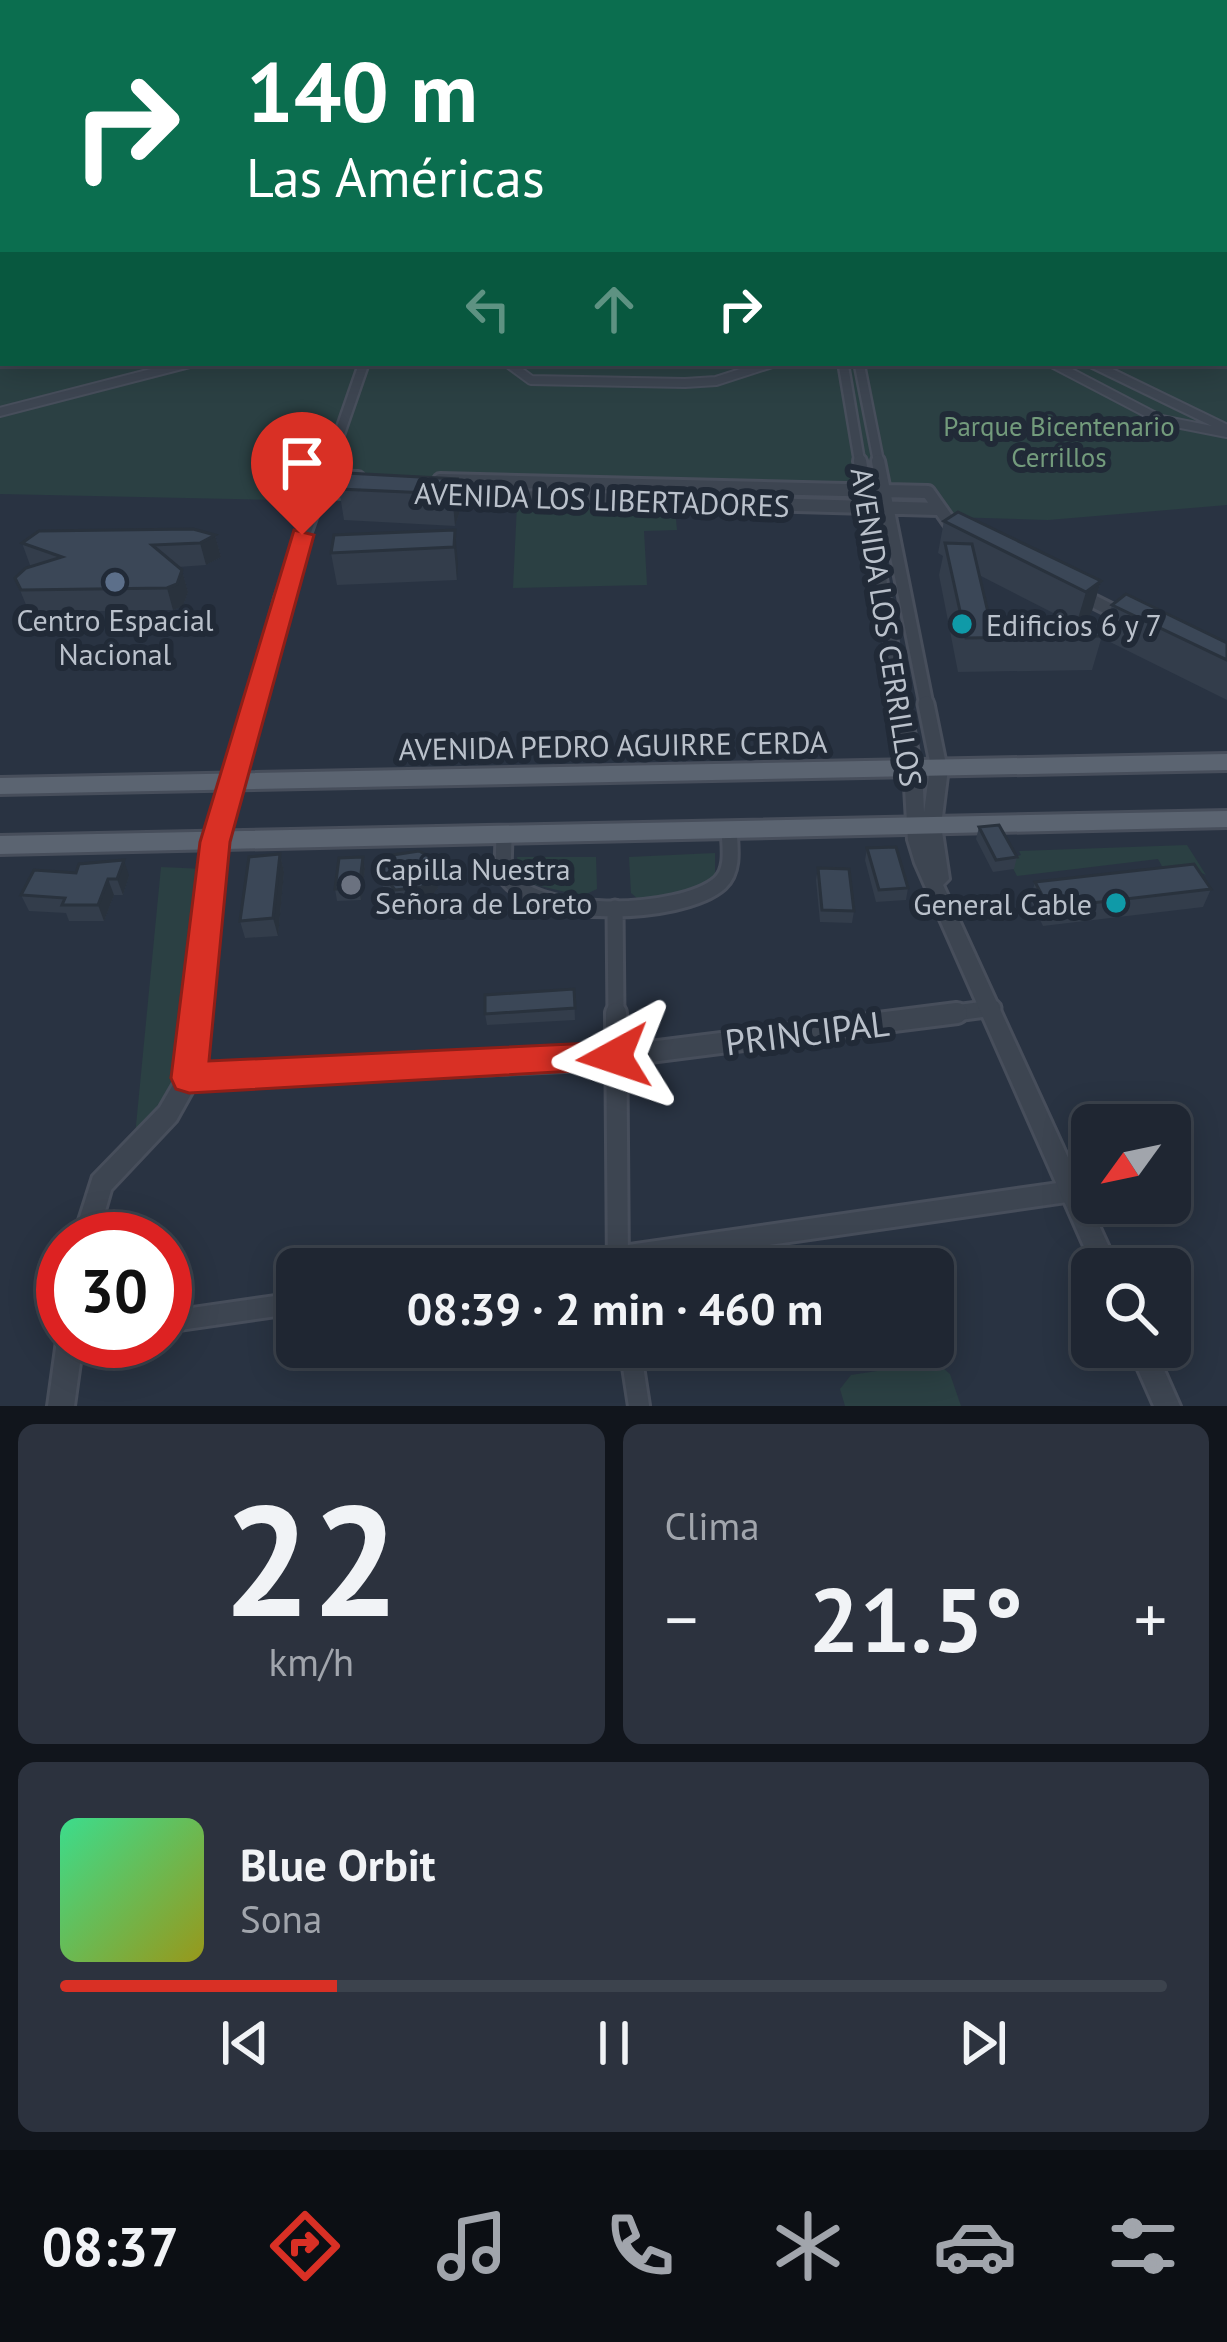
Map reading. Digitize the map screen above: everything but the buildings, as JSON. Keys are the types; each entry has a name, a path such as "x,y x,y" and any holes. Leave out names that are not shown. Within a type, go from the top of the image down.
{"main road":[{"name":"AVENIDA PEDRO AGUIRRE CERDA","path":"0,786 1227,762"},
{"path":"0,844 1227,819"}],"street":[{"path":"0,412 178,366"},
{"path":"93,1212 101,1184 168,1114 189,1078 215,842 281,599 363,366"},
{"path":"512,366 531,380 706,383 762,366"},
{"name":"AVENIDA LOS CERRILLOS","path":"843,366 924,825 924,863 939,886 1071,1186"},
{"name":"AVENIDA LOS CERRILLOS","path":"860,366 938,768 924,825"},
{"path":"1058,366 1177,426 1204,435 1227,431"},
{"path":"1097,366 1227,431"},
{"path":"319,484 364,478"},
{"name":"AVENIDA LOS LIBERTADORES","path":"427,494 938,508 934,494 928,492 430,480"},
{"path":"319,484 359,493"},
{"path":"938,508 947,526 980,545"},
{"path":"1063,586 1145,627"},
{"path":"504,836 502,869 516,888 559,902 615,908 678,901 714,887 730,865 729,830"},
{"path":"615,908 617,1248"},
{"name":"PRINCIPAL","path":"189,1078 614,1057 993,1008"},
{"path":"712,1248 1071,1191"},
{"path":"192,1318 276,1306"},
{"path":"61,1406 66,1368"},
{"path":"633,1368 639,1406"},
{"path":"1150,1368 1166,1406"}],"green space":[{"name":"Parque Bicentenario Cerrillos","path":"0,366 1227,366 1227,505 1048,520 675,509 677,530 644,531 647,585 513,588 517,505 0,494"},
{"path":"1187,845 1206,875 1184,865 1163,868 1158,859 1017,876 1008,859 1021,855 1019,851"},
{"path":"715,853 715,875 703,888 638,899 631,893 629,857"},
{"path":"517,857 596,857 597,889 582,896 524,882"},
{"path":"161,867 204,869 183,1071 135,1136"},
{"path":"943,1368 950,1374 961,1406 845,1406 840,1389 851,1375"}],"place":[{"name":"Centro Espacial Nacional","path":"115,582"},
{"name":"Edificios 6 y 7","path":"962,624"},
{"name":"Capilla Nuestra Señora de Loreto","path":"351,885"},
{"name":"General Cable","path":"1116,903"}],"route":[{"path":"302,535 215,842 189,1078 614,1057"}]}
